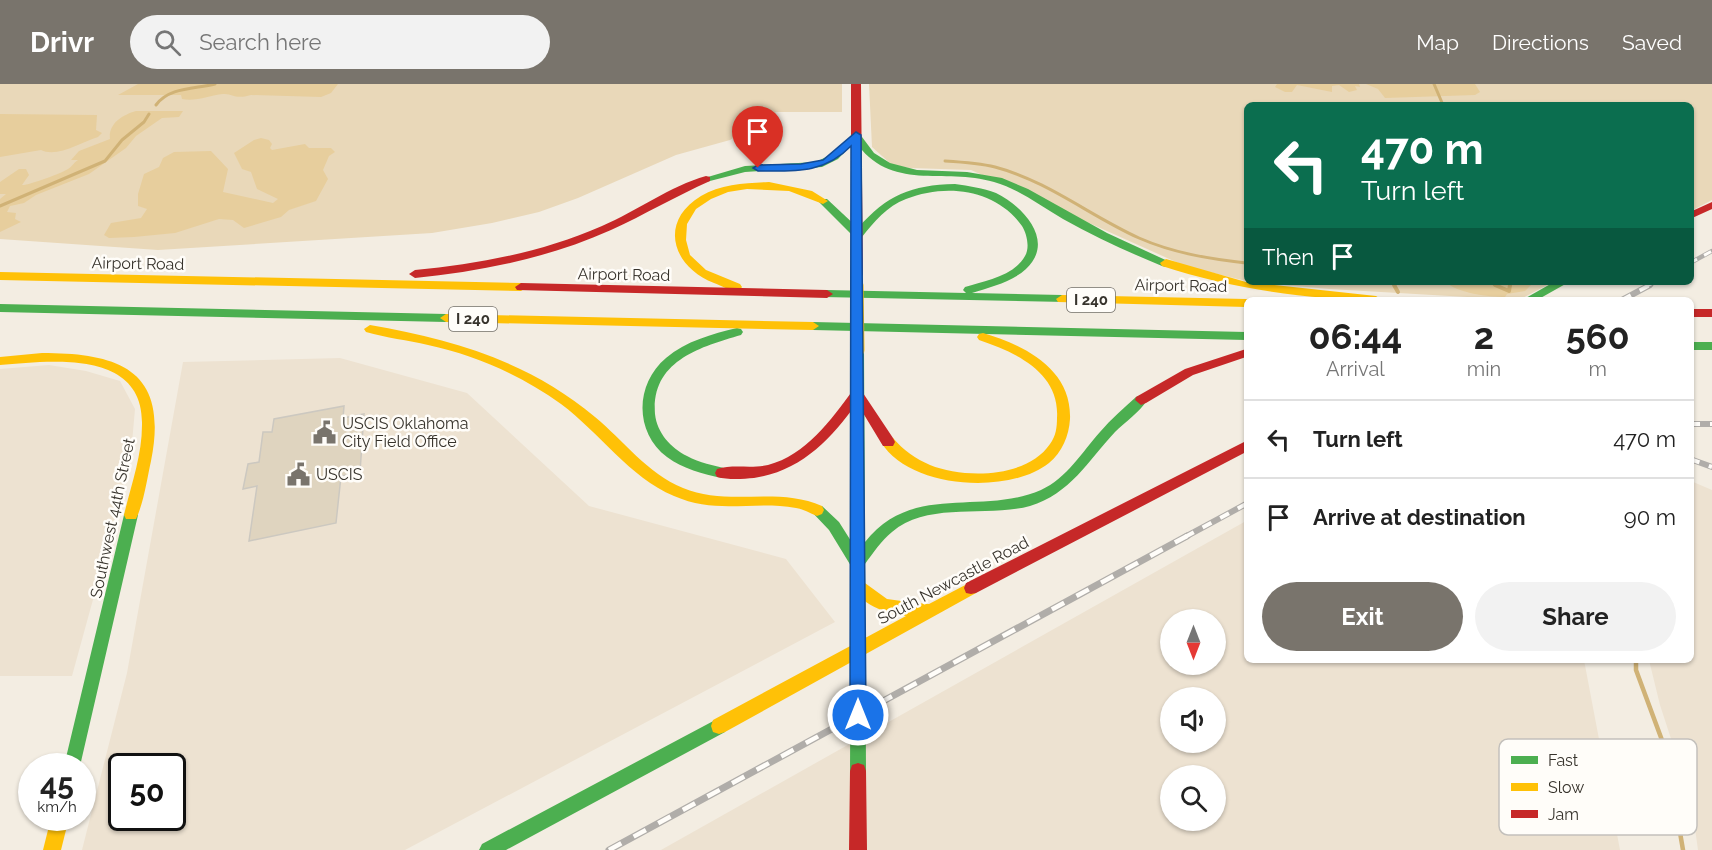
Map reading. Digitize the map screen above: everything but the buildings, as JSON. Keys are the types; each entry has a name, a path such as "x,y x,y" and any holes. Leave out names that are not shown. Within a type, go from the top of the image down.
{"main road":[{"path":"856,84 858,850"},
{"path":"291,283 422,273 522,256 604,229 693,184 723,174 758,168 801,168 826,162 839,153 856,135"},
{"path":"856,135 871,156 889,167 913,171 975,173 998,179 1118,244 1172,266 1244,284"},
{"path":"751,293 709,277 697,269 683,251 680,233 682,224 695,207 714,194 754,184 769,183 798,187 823,199 842,222 858,235"},
{"path":"858,235 889,203 910,192 938,187 966,188 988,194 1012,205 1021,213 1033,233 1034,244 1031,255 1016,274 991,285 935,297"},
{"path":"1694,214 1712,205"},
{"name":"Airport Road","path":"0,276 1244,303"},
{"path":"1250,285 1349,297"},
{"path":"1534,297 1557,285"},
{"name":"I 240","path":"0,308 1244,336"},
{"path":"174,313 346,326 404,334 476,351 536,379 592,422 639,468 676,491 717,501 789,502 806,505 822,513 836,527 857,564"},
{"path":"1694,313 1712,313"},
{"path":"771,325 724,335 695,345 680,353 659,374 651,389 647,404 649,423 656,439 670,453 691,465 714,472 756,472 778,467 801,457 819,443 857,393"},
{"path":"857,393 874,417 887,442 901,455 939,474 959,479 1001,477 1022,471 1040,461 1054,447 1063,431 1065,413 1061,396 1052,380 1041,365 1024,353 1007,344 959,329"},
{"path":"1694,346 1712,346"},
{"path":"857,564 878,536 892,523 908,515 924,510 1005,506 1047,493 1076,473 1108,431 1142,399 1181,375 1203,365 1244,354"},
{"name":"Southwest 44th Street","path":"0,361 62,357 100,361 130,376 142,389 148,407 147,446 75,753"},
{"name":"South Newcastle Road","path":"488,850 668,755 745,709 930,610 1244,447"},
{"path":"858,584 875,603 886,609 930,610"},
{"path":"52,850 57,831"}],"shaded area":[{"path":"0,84 842,84 842,112 776,112 730,140 676,155 578,198 539,212 492,223 432,233 158,250 0,239"},
{"path":"138,84 338,84 331,93 321,97 251,95 237,97 223,94 187,100 182,99 181,95 118,95"},
{"path":"869,84 1712,84 1712,200 1694,209 1694,102 1244,102 1244,281 1185,266 971,170 910,168 892,165 872,147"},
{"path":"1277,84 1359,84 1360,87 1355,86 1357,90 1349,92 1339,85 1332,86 1332,92 1297,85 1292,92 1285,92 1275,87"},
{"path":"1366,84 1475,84 1480,92 1475,95 1385,98 1378,89"},
{"path":"136,111 183,111 179,117 162,118 136,136 126,148 89,174 36,195 24,203 10,206 7,212 16,213 15,219 21,222 0,232 0,199 6,194 0,194 0,182 19,169 26,169 29,175 22,185 65,171 78,160 71,160 79,151 110,139 111,129 117,121"},
{"path":"0,114 97,115 96,130 102,133 98,137 62,151 41,150 0,157"},
{"path":"261,138 269,140 272,150 305,144 309,148 331,148 335,152 329,156 323,170 328,179 316,201 289,210 281,217 244,228 233,220 219,219 175,233 109,238 104,235 111,223 141,218 147,209 138,206 138,194 144,174 159,167 163,158 174,152 211,151 228,169 223,192 273,203 278,199 257,189 251,172 242,169 234,153"},
{"path":"1283,285 1547,285 1525,297 1467,297"},
{"path":"1531,285 1525,291 1507,294 1505,297 1465,292 1451,286"},
{"path":"340,358 467,393 589,506 786,559 835,622 405,850 82,850 87,831 96,831 96,795 127,673 183,362"},
{"path":"49,365 86,371 120,381 135,409 130,465 72,676 0,676 0,369"},
{"path":"1694,482 1712,490 1712,850 1698,850 1696,835 1697,739 1671,739 1650,663 1694,663"},
{"path":"1244,522 1244,663 1585,663 1599,739 1499,739 1499,835 1617,835 1620,850 661,850"}],"waterway":[{"path":"156,105 161,99 175,92 215,84"},
{"path":"1434,84 1442,102"},
{"path":"0,206 105,161 122,140 144,122 149,114"},
{"path":"945,161 995,167 1014,173 1051,190 1139,238 1165,248 1244,263"},
{"path":"1394,285 1398,292"},
{"path":"1495,285 1509,291 1510,285"},
{"path":"1636,663 1636,670 1662,739"},
{"path":"1680,835 1683,850"}],"railway":[{"path":"1694,261 1712,251"},
{"path":"1628,297 1650,285"},
{"path":"1694,424 1712,424"},
{"path":"1694,460 1712,467"},
{"path":"1185,537 1244,505"},
{"path":"609,850 1187,536"}],"traffic: fast":[{"path":"706,179 745,169 818,165 834,157 856,135 870,155 886,165 917,173 983,176 1007,183 1103,235 1166,263"},
{"path":"823,201 858,235 890,203 919,191 955,187 990,194 1005,202 1029,228 1033,244 1031,256 1017,271 969,290"},
{"path":"1534,297 1557,285"},
{"path":"827,294 1062,299"},
{"path":"0,308 446,318"},
{"path":"813,326 1244,336"},
{"path":"722,473 682,460 661,443 649,420 648,405 652,385 657,376 679,354 697,344 737,332"},
{"path":"1694,346 1712,346"},
{"path":"858,350 858,771"},
{"path":"817,510 834,526 857,564 884,530 906,516 945,508 1008,505 1029,501 1048,493 1071,475 1111,428 1141,400"},
{"path":"75,753 131,515"},
{"path":"488,850 719,726"}],"traffic: slow":[{"path":"736,287 702,273 690,263 685,255 681,245 682,221 692,207 707,196 726,189 747,186 769,185 790,188 808,193 823,201"},
{"path":"1166,263 1244,284"},
{"path":"857,275 858,350"},
{"path":"0,276 521,287"},
{"path":"1251,285 1349,297"},
{"path":"1062,299 1244,303"},
{"path":"446,318 813,326"},
{"path":"370,329 401,334 460,349 514,370 565,401 590,420 653,478 678,492 718,501 786,501 807,505 817,510"},
{"path":"888,442 901,455 925,468 943,474 970,478 1009,475 1027,469 1044,460 1056,447 1063,431 1064,410 1060,393 1051,378 1044,369 1023,353 983,337"},
{"path":"0,361 42,358 89,360 110,365 128,375 141,390 148,411 148,437 131,515"},
{"path":"858,584 874,599 889,606 928,610"},
{"path":"719,726 971,588"},
{"path":"52,850 57,831"}],"traffic: jam":[{"path":"856,84 857,275"},
{"path":"415,274 489,264 561,246 607,228 706,179"},
{"path":"1694,214 1712,205"},
{"path":"521,287 827,294"},
{"path":"1694,313 1712,313"},
{"path":"1141,400 1189,372 1244,354"},
{"path":"722,473 767,470 786,464 802,455 817,443 857,393 888,442"},
{"path":"971,588 1244,447"},
{"path":"858,771 858,850"}],"place":[{"name":"USCIS Oklahoma City Field Office","path":"324,432"},
{"name":"USCIS","path":"298,474"}],"route":[{"path":"758,168 801,168 826,162 839,153 856,135 858,715"}]}
